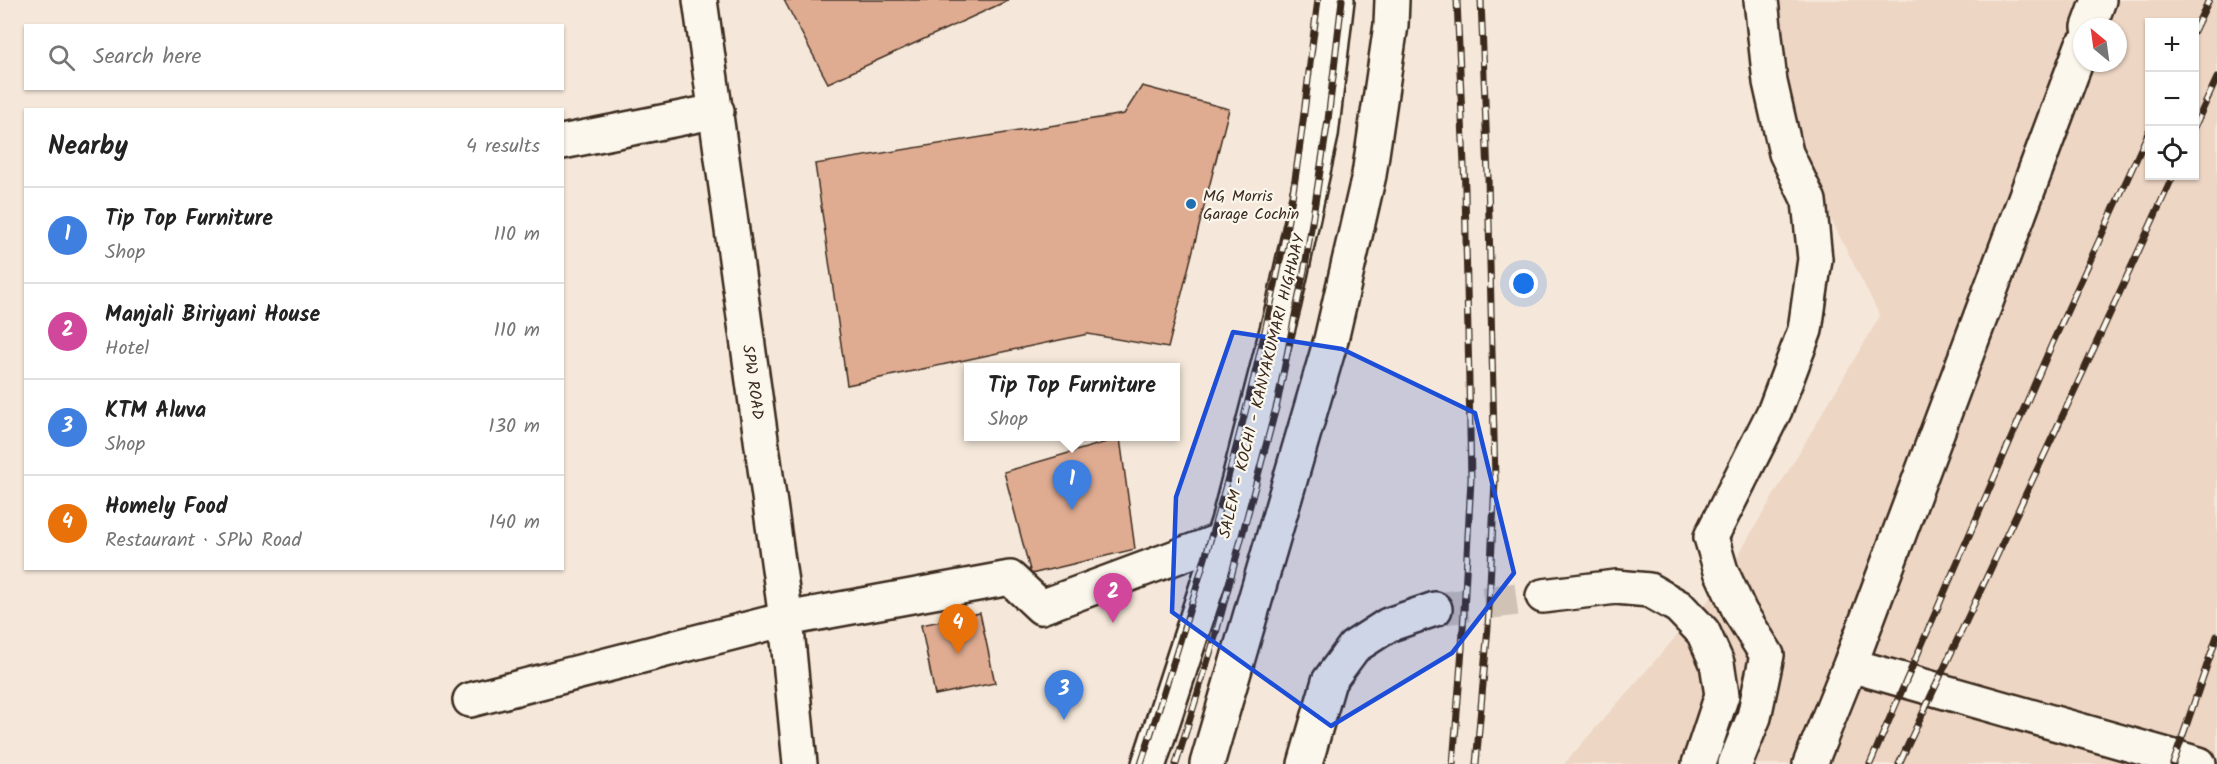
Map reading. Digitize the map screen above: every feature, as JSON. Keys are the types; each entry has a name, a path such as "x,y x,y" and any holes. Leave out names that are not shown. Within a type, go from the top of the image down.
{"main road":[{"name":"SPW ROAD","path":"700,0 786,619 800,764"},
{"name":"SALEM - KOCHI - KANYAKUMARI HIGHWAY","path":"1149,764 1222,540 1284,303 1322,135 1337,0"},
{"path":"1207,764 1331,340 1369,175 1391,25 1392,0"},
{"path":"1735,764 1754,717 1767,656 1740,612 1721,572 1712,537 1779,400 1805,330 1815,259 1809,201 1786,153 1770,82 1761,0"},
{"path":"2092,18 2099,0"},
{"path":"1810,764 1850,664 2073,70"},
{"path":"564,142 717,111"},
{"path":"470,700 786,619 1010,579 1041,607 1222,540"},
{"path":"1543,596 1616,587 1649,590 1679,607 1703,632 1717,663 1722,694 1699,764"},
{"path":"1305,764 1329,681 1354,647 1388,626 1435,609"},
{"path":"1850,664 2199,764"}],"highlighted area":[{"path":"1233,332 1342,349 1475,413 1514,573 1452,653 1331,726 1172,612 1176,497"}],"shaded area":[{"path":"1771,0 2217,0 2217,764 1564,764 1718,589 1880,316 1785,129"}],"building":[{"path":"784,0 1009,0 828,83"},
{"path":"1142,86 1229,109 1168,348 1088,334 847,385 815,164 1124,114"},
{"path":"1110,441 1120,441 1135,549 1031,574 1004,472"},
{"path":"980,613 995,683 935,695 921,625"}],"tunnel":[{"path":"1435,609 1543,596"}],"railway":[{"path":"1141,764 1206,554 1245,413 1262,341 1292,198 1318,0"},
{"path":"1176,764 1215,637 1277,404 1306,261 1328,120 1342,0"},
{"path":"1453,764 1471,479 1465,189 1457,0"},
{"path":"1476,764 1488,627 1495,480 1488,177 1481,0"},
{"path":"2199,21 2209,0"},
{"path":"2195,126 2217,78"},
{"path":"1870,764 2052,344 2145,140"},
{"path":"1899,764 2171,180"},
{"path":"2173,764 2217,636"}],"place":[{"name":"MG Morris Garage Cochin","path":"1191,204"},
{"name":"Tip Top Furniture","path":"1072,510"},
{"name":"Manjali Biriyani House","path":"1113,623"},
{"name":"Homely Food","path":"958,654"},
{"name":"KTM Aluva","path":"1064,720"}]}
